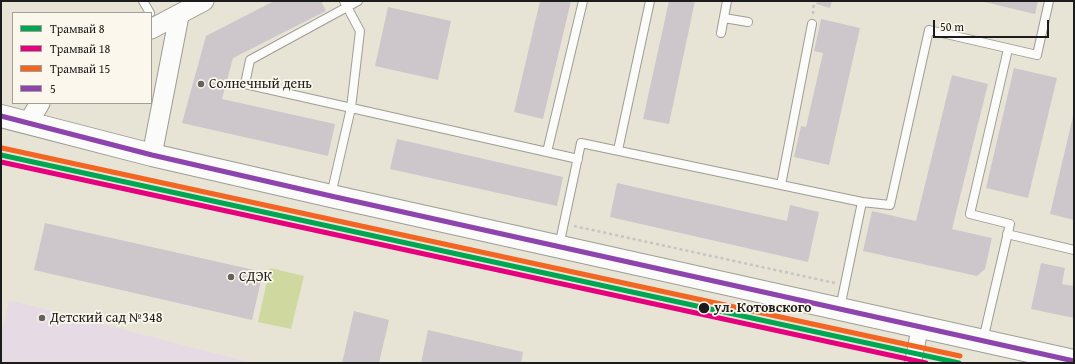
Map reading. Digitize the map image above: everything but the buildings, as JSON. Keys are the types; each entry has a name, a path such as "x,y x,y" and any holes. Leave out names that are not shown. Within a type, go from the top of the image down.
{"main road":[{"path":"1,116 152,155 331,196 1074,361"}],"street":[{"path":"152,21 179,16 204,1"},
{"path":"152,155 179,16"},
{"path":"28,123 39,104"},
{"path":"913,363 920,327"}],"lane":[{"path":"143,1 148,12"},
{"path":"358,1 345,4 250,60 245,84 578,159"},
{"path":"547,152 583,1"},
{"path":"618,150 650,1"},
{"path":"721,34 727,1"},
{"path":"559,247 581,143 862,202 890,205 929,30 1037,55 1049,1"},
{"path":"331,196 351,108 360,31 345,4"},
{"path":"724,18 748,22"},
{"path":"781,185 812,24"},
{"path":"983,341 1010,224 970,214 1008,49"},
{"path":"840,309 862,202"},
{"path":"1007,234 1074,250"}],"path":[{"path":"564,224 702,256 845,286"}],"shaded area":[{"name":"Детский сад №348","path":"9,300 252,363 1,363 1,336"}],"green space":[{"path":"270,268 304,276 291,329 258,322"}],"tram line":[{"name":"15","path":"2,148 960,356"},
{"name":"8","path":"1,155 959,363"},
{"name":"18","path":"1,162 926,363"}],"transit line":[{"name":"5","path":"1,116 152,155 331,196 1074,361"}],"place":[{"name":"Солнечный день","path":"201,84"},
{"name":"СДЭК","path":"231,277"},
{"name":"ул. Котовского","path":"704,308"},
{"name":"Детский сад №348","path":"42,318"}]}
